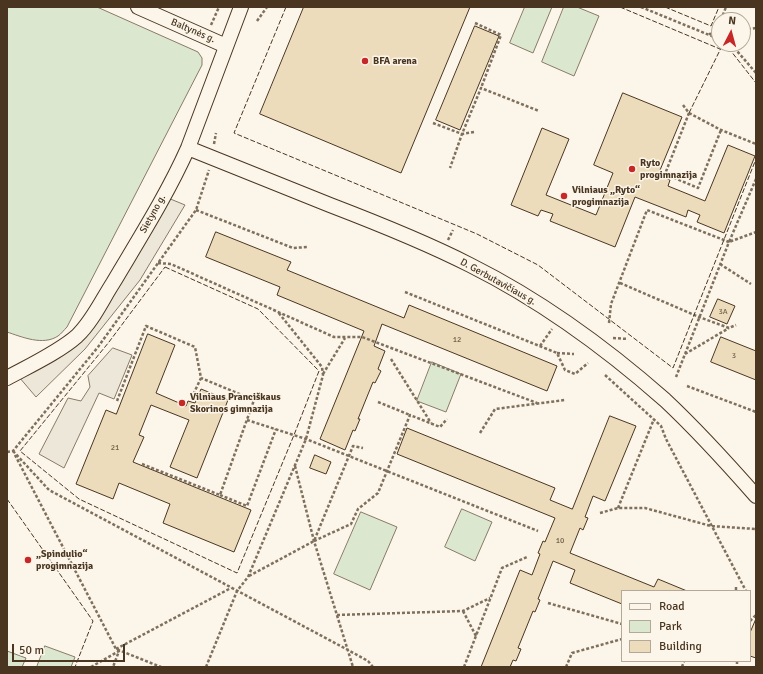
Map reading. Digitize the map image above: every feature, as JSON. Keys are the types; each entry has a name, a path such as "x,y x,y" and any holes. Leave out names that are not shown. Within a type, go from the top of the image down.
{"street":[{"name":"Baltynės g.","path":"138,7 226,46"},
{"name":"Sietyno g.","path":"7,378 60,348 77,335 92,317 133,250 180,167 241,7"},
{"name":"D. Gerbutavičiaus g.","path":"188,148 383,226 443,252 471,265 511,288 559,318 616,360 665,401 718,453 756,496"}],"path":[{"path":"206,37 219,7"},
{"path":"257,21 267,7"},
{"path":"641,7 711,35"},
{"path":"450,168 501,35 475,23"},
{"path":"738,52 756,73"},
{"path":"481,88 539,111"},
{"path":"683,105 689,113 721,130 756,144"},
{"path":"689,113 665,174 698,188 721,130"},
{"path":"433,123 462,134 474,132"},
{"path":"7,452 13,450 98,347 196,210 208,178 216,133"},
{"path":"676,377 720,264 756,179"},
{"path":"196,210 293,248 308,247"},
{"path":"609,323 611,304 647,210 729,242 756,232"},
{"path":"158,263 171,264 334,337 362,337 537,403"},
{"path":"720,264 751,284"},
{"path":"620,282 699,317 729,328"},
{"path":"405,292 557,353 574,354"},
{"path":"278,312 322,367 323,375"},
{"path":"540,346 559,318"},
{"path":"685,354 736,325"},
{"path":"117,401 146,326 195,347 201,378 192,397"},
{"path":"206,667 237,591 248,577 306,439 323,375 346,338"},
{"path":"607,338 628,339"},
{"path":"557,353 565,370 576,374 588,363"},
{"path":"391,359 431,424"},
{"path":"605,375 662,426 666,439 745,590"},
{"path":"201,378 254,400 220,495"},
{"path":"687,386 756,412"},
{"path":"480,433 495,409 565,400"},
{"path":"378,402 440,427 447,419"},
{"path":"248,577 314,541 351,524 358,509 378,493 410,414"},
{"path":"618,508 654,419"},
{"path":"247,420 306,439 388,470 538,531"},
{"path":"142,464 247,506 276,429"},
{"path":"314,541 353,446 363,448"},
{"path":"13,450 49,490 348,650 368,661 373,667"},
{"path":"13,450 116,649 161,667"},
{"path":"295,465 314,541 353,667"},
{"path":"600,513 618,508 645,508 711,526 756,530"},
{"path":"464,667 502,568 527,557"},
{"path":"116,649 232,588"},
{"path":"338,615 463,611 490,598"},
{"path":"548,603 621,624"},
{"path":"463,611 476,636"},
{"path":"566,667 572,653 621,639"},
{"path":"91,667 119,651"},
{"path":"113,667 119,651"}],"green space":[{"path":"7,7 97,7 198,52 202,58 202,65 67,327 58,336 46,340 32,340 7,332"},
{"path":"525,7 552,7 533,53 510,43"},
{"path":"564,7 577,7 599,16 574,76 542,62"},
{"path":"432,362 461,374 446,412 417,401"},
{"path":"462,509 492,522 475,561 445,547"},
{"path":"361,512 397,527 370,590 334,574"},
{"path":"45,646 75,657 71,667 37,667"},
{"path":"7,651 26,658 22,667 7,667"}],"shaded area":[{"path":"168,198 185,205 140,280 85,349 36,397 19,377 68,345"},
{"path":"113,348 132,355 114,399 99,393 64,468 39,454 68,398 81,401 90,387 88,376"}],"building":[{"name":"BFA arena","path":"304,7 470,7 401,173 260,114"},
{"path":"475,26 499,36 460,130 436,120"},
{"name":"Ryto progimnazija","path":"623,93 682,117 658,175 670,180 668,186 705,201 728,145 755,156 724,233 697,222 700,215 688,210 686,217 635,197 615,247 550,221 553,214 541,210 538,216 511,205 542,128 569,139 546,195 596,215 613,173 594,165"},
{"path":"216,232 291,262 287,270 404,318 409,305 557,366 547,391 382,324 374,346 385,351 378,369 381,371 375,383 373,382 358,419 360,419 355,431 353,430 345,450 320,439 364,331 277,295 280,287 206,257"},
{"path":"718,299 735,306 727,324 710,317"},
{"name":"Vilniaus Pranciškaus Skorinos gimnazija","path":"148,334 175,345 156,393 186,406 188,401 195,403 201,389 228,400 197,478 170,467 189,420 151,405 139,435 144,437 133,462 251,510 234,552 163,523 170,504 119,483 113,499 76,484 106,410 116,414"},
{"path":"721,337 756,351 756,380 711,362"},
{"path":"610,416 636,426 605,501 593,496 585,517 588,518 583,530 580,528 570,553 654,587 658,579 685,590 621,590 621,604 570,583 575,570 553,561 538,599 540,600 535,612 533,611 518,648 521,649 516,661 513,660 510,667 481,667 520,570 532,575 540,554 538,553 543,541 545,542 555,518 397,454 407,428 555,488 550,500 572,509"},
{"path":"315,455 331,462 326,474 310,468"},
{"path":"756,619 756,658 751,656 751,631"}],"fence":[{"path":"286,7 234,133 477,234 538,265 673,368 756,159"},
{"path":"620,7 711,45"},
{"path":"665,7 711,26 719,7"},
{"path":"689,113 723,44 727,46 756,83"},
{"path":"165,267 258,309 319,371 237,573 79,499 20,451 109,342 165,267"},
{"path":"7,499 93,621 75,667"}],"place":[{"name":"BFA arena","path":"365,61"},
{"name":"Ryto progimnazija","path":"632,169"},
{"name":"Vilniaus „Ryto“ progimnazija","path":"564,196"},
{"name":"Vilniaus Pranciškaus Skorinos gimnazija","path":"182,403"},
{"name":"„Spindulio“ progimnazija","path":"28,560"}]}
